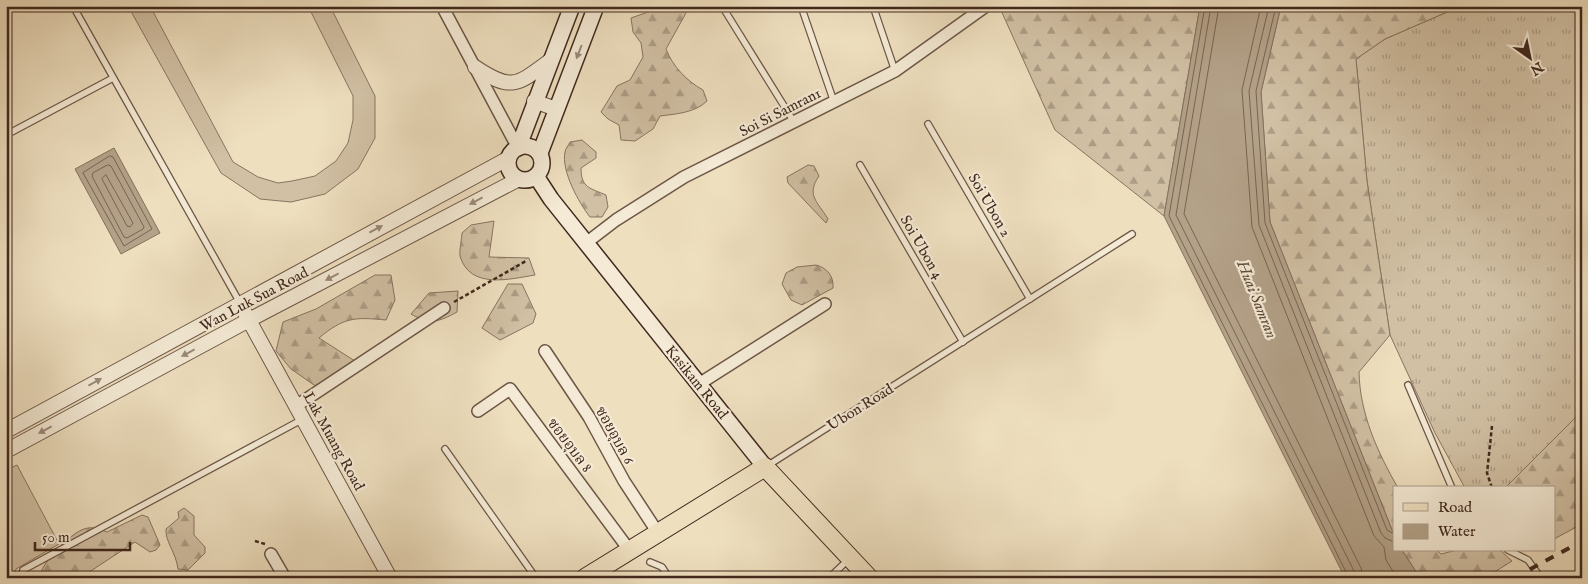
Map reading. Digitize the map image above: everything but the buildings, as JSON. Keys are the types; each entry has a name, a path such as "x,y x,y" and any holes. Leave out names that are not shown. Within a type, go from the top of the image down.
{"main road":[{"path":"572,6 509,168 519,179 528,180 536,176 542,166 540,153 596,6"},
{"path":"514,153 528,146 540,153"},
{"name":"Kasikam Road","path":"536,176 586,243 765,467 869,578"},
{"name":"Ubon Road","path":"586,578 765,467"}],"street":[{"path":"442,6 475,67 514,153"},
{"name":"Soi Si Samran1","path":"586,243 623,215 684,177 896,71 986,6"},
{"path":"475,67 498,81 513,84 527,77 551,60"},
{"path":"534,101 556,109"},
{"name":"Wan Luk Sua Road","path":"6,431 514,153"},
{"name":"Wan Luk Sua Road","path":"6,451 249,320 519,179"},
{"name":"Lak Muang Road","path":"240,303 390,578"},
{"path":"699,384 825,304"},
{"path":"296,406 444,308"},
{"name":"ซอยอุบล 6","path":"545,351 589,418 624,481 658,533"},
{"name":"ซอยอุบล 8","path":"478,411 510,389 630,551"},
{"path":"271,554 285,578"}],"lane":[{"path":"73,6 240,303"},
{"path":"722,6 794,122"},
{"path":"801,6 834,102"},
{"path":"873,6 896,71"},
{"path":"6,136 113,78"},
{"name":"Soi Ubon 2","path":"928,124 1020,276 1030,299"},
{"name":"Soi Ubon 4","path":"860,165 963,342"},
{"name":"Ubon Road","path":"765,467 1132,234"},
{"path":"1408,385 1451,486"},
{"path":"20,578 23,570 56,551 303,419"},
{"path":"445,449 536,578"},
{"path":"1512,552 1528,560 1541,578"},
{"path":"829,578 850,558"},
{"path":"650,562 662,567 669,578"}],"path":[{"path":"444,308 526,262"},
{"path":"1491,486 1488,473 1492,426"}],"green space":[{"path":"128,6 150,6 233,162 258,177 278,183 315,176 336,161 348,143 353,120 353,96 308,6 330,6 375,96 375,138 358,169 325,194 291,202 260,199 221,173"},
{"path":"653,6 685,6 686,13 666,49 672,62 681,73 703,90 707,101 691,110 660,116 653,129 635,141 621,140 619,125 608,119 601,112 617,86 630,80 643,57 641,43 633,32 631,18 648,12"},
{"path":"999,6 1200,6 1164,216 1055,130"},
{"path":"1281,6 1461,6 1385,39 1356,59 1367,181 1390,335 1359,372 1360,388 1371,432 1397,486 1393,486 1393,532 1270,222 1261,92"},
{"path":"1461,6 1582,6 1582,411 1507,486 1464,486 1435,433 1390,335 1367,181 1356,59 1385,39"},
{"path":"582,140 596,152 596,158 581,168 581,175 591,189 606,195 608,207 602,217 590,217 576,195 568,177 564,160 566,148 570,142"},
{"path":"808,165 814,166 819,176 813,188 813,193 814,198 828,219 826,223 788,183 787,177"},
{"path":"494,221 489,257 529,258 535,275 492,280 472,274 465,267 460,256 462,233 471,225"},
{"path":"816,265 829,273 833,288 802,305 791,300 782,284 786,273 797,267"},
{"path":"375,275 391,275 395,300 386,320 350,320 336,326 319,338 358,363 317,387 291,369 276,351 283,322 316,309"},
{"path":"508,284 522,284 536,314 533,323 500,340 482,328"},
{"path":"458,291 457,312 451,315 440,320 429,321 411,314 429,293"},
{"path":"1582,411 1582,524 1556,538 1556,486 1507,486"},
{"path":"17,465 59,544 16,569 14,578 6,578 6,470"},
{"path":"184,508 194,516 194,535 205,547 205,553 188,570 178,569 166,534 166,529 179,518 178,512"},
{"path":"142,515 148,517 160,545 156,550 150,552 135,542 80,578 40,578 41,572 50,557 78,532 90,528 107,532"},
{"path":"1403,552 1439,552 1441,554 1449,552 1502,552 1512,561 1485,578 1420,578"}],"water":[{"name":"Huai Samran","path":"1200,6 1281,6 1261,92 1270,222 1393,532 1393,552 1403,552 1420,578 1345,578 1164,216"},
{"path":"114,148 160,233 121,254 75,169"}],"railway":[{"path":"1514,578 1582,541"}]}
